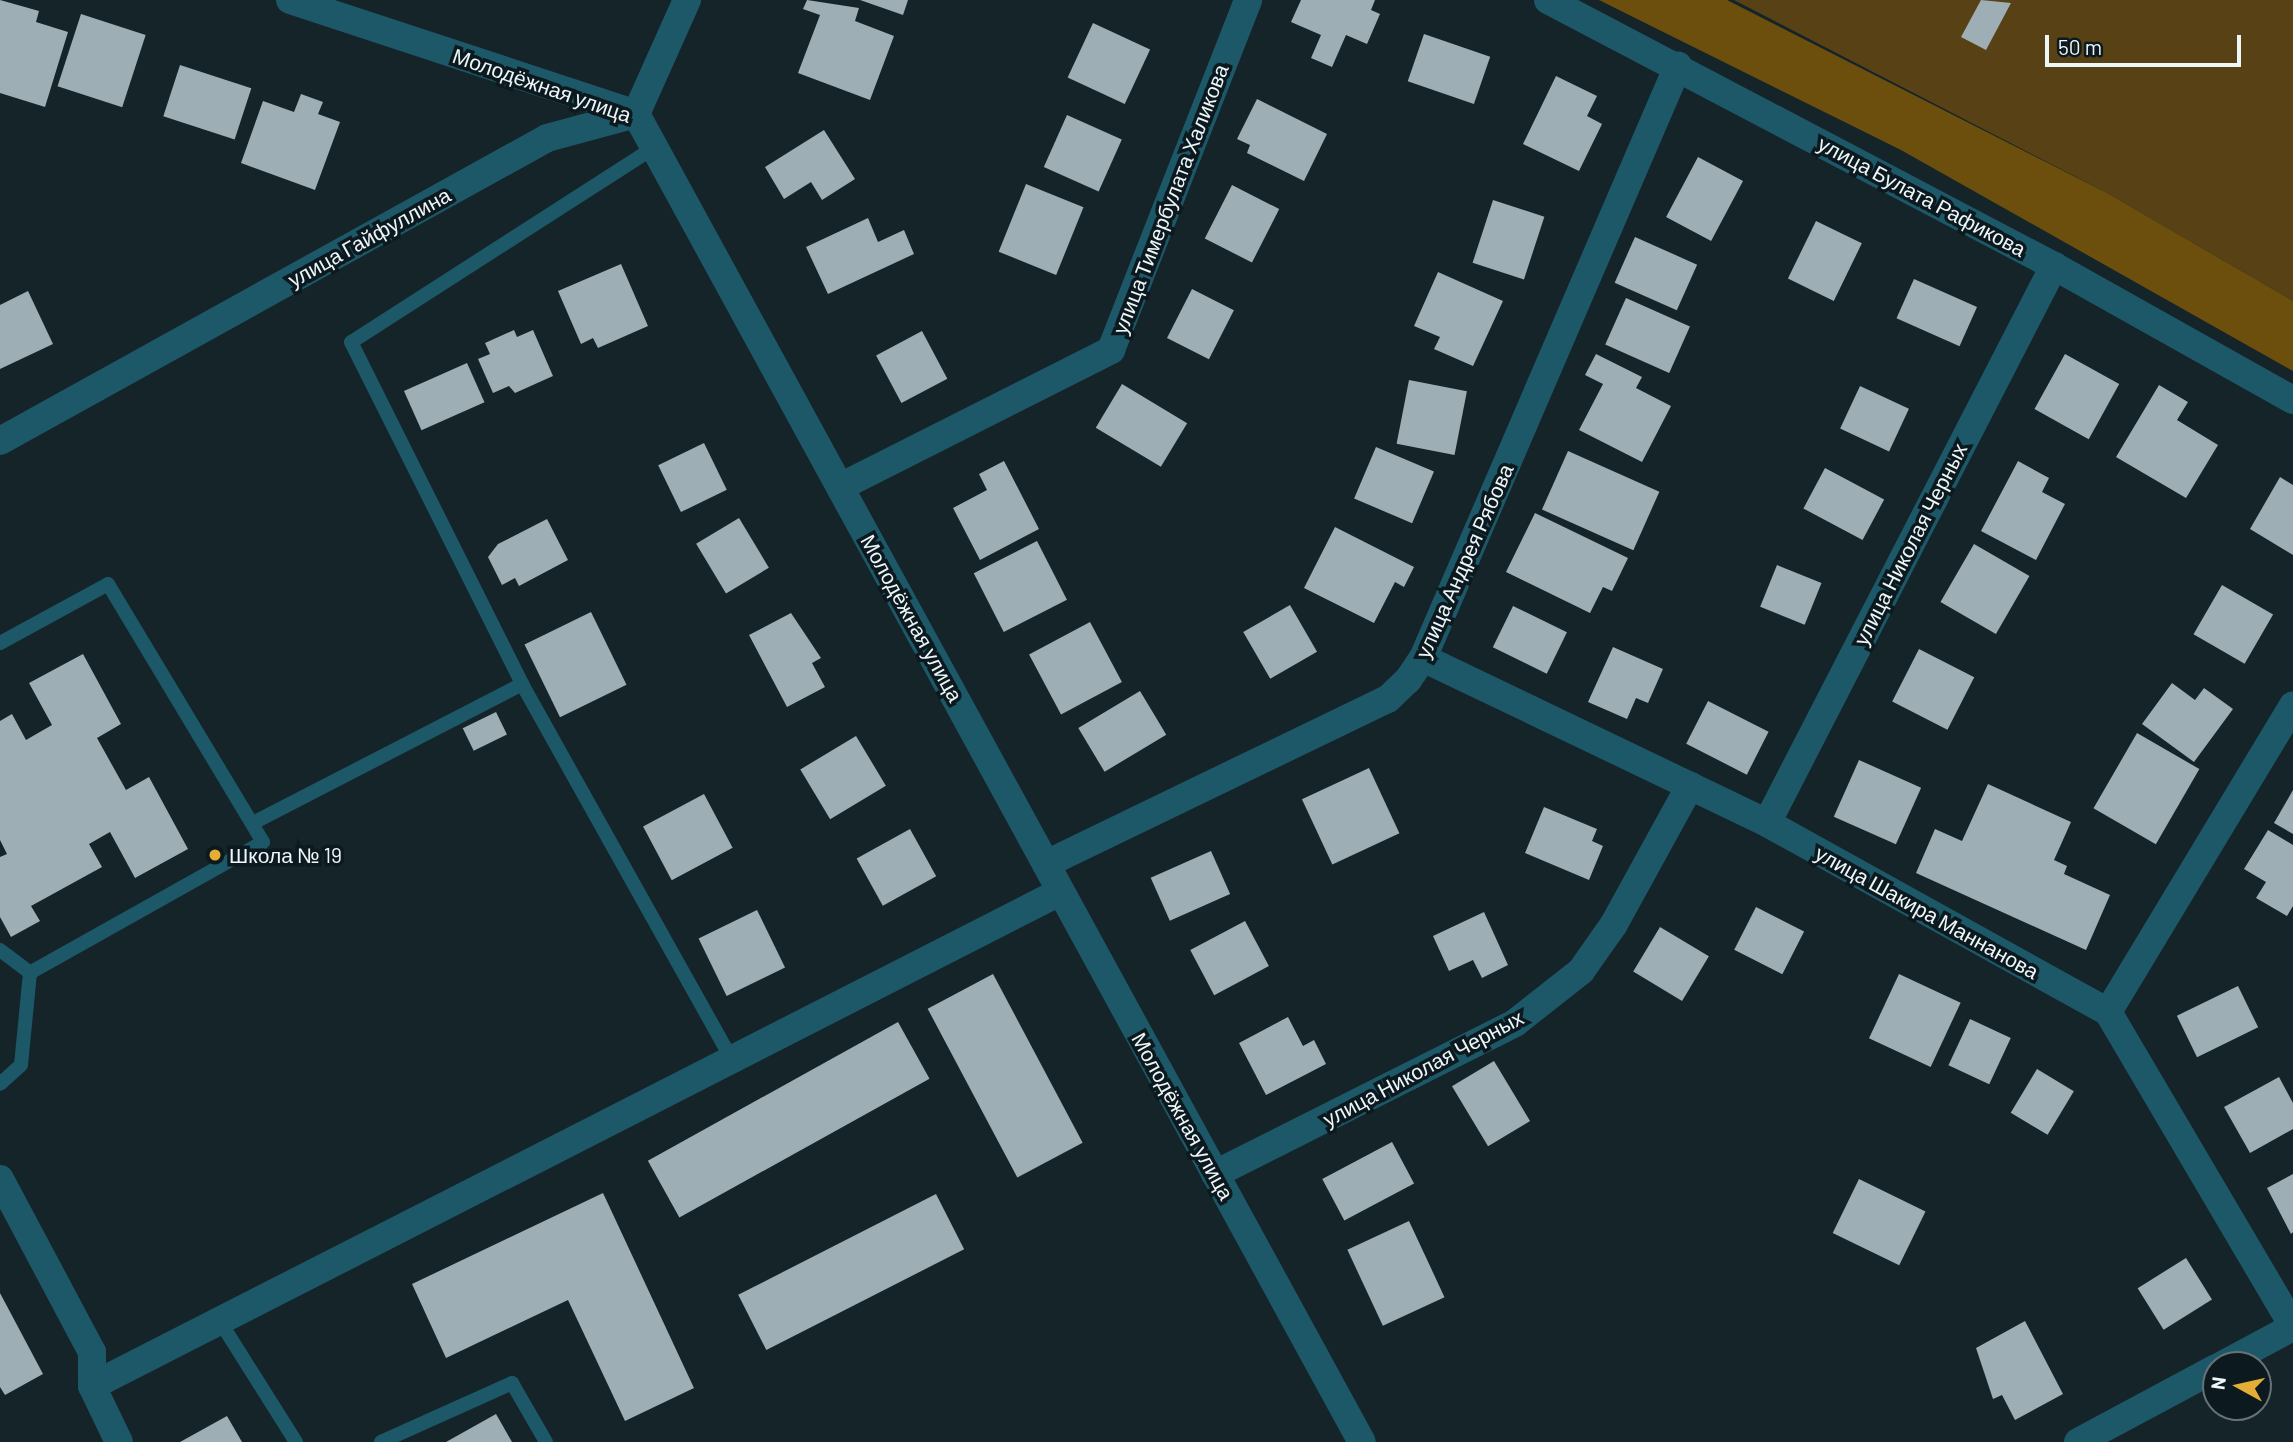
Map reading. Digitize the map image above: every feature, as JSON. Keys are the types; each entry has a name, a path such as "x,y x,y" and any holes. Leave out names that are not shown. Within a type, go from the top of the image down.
{"street":[{"name":"Молодёжная улица","path":"290,0 636,114 1362,1442"},
{"path":"636,114 687,0"},
{"name":"улица Тимербулата Халикова","path":"840,487 1111,350 1248,0"},
{"name":"улица Булата Рафикова","path":"1548,0 2054,266 2293,400"},
{"name":"улица Андрея Рябова","path":"1046,864 1388,699 1423,658 1678,66"},
{"name":"улица Гайфуллина","path":"0,441 547,138 636,114"},
{"name":"улица Николая Черных","path":"1767,823 2054,266"},
{"name":"улица Шакира Маннанова","path":"1423,658 1767,823 2108,1012"},
{"path":"2247,1351 2293,1326 2108,1012 2293,705"},
{"name":"улица Николая Черных","path":"1215,1174 1515,1023 1581,971 1614,924 1690,786"},
{"path":"92,1386 733,1062 1060,892"},
{"path":"0,1178 92,1352 92,1386 119,1442"},
{"path":"2078,1442 2202,1376"}],"lane":[{"path":"655,147 351,342 522,684 733,1062"},
{"path":"0,643 108,583 263,842 30,974"},
{"path":"253,822 522,684"},
{"path":"0,950 30,974"},
{"path":"0,1084 20,1065 30,974"},
{"path":"221,1322 296,1442"},
{"path":"381,1442 512,1383 546,1442"}],"shaded area":[{"path":"1599,0 1727,0 2109,194 2293,301 2293,371 1901,150"},
{"path":"1734,0 2293,0 2293,301 2109,194"}],"building":[{"path":"0,0 39,11 36,22 68,32 45,107 0,93"},
{"path":"807,0 859,8 855,21 894,36 870,100 798,73 820,15 803,9"},
{"path":"860,0 908,0 903,15"},
{"path":"1301,0 1375,0 1371,10 1380,14 1367,44 1346,35 1332,67 1311,58 1321,35 1291,22"},
{"path":"1981,0 2011,3 1986,50 1961,37"},
{"path":"81,14 146,35 122,107 58,86"},
{"path":"1093,23 1150,50 1125,104 1068,77"},
{"path":"1424,34 1490,57 1474,104 1408,81"},
{"path":"180,65 251,88 235,140 163,116"},
{"path":"1556,76 1597,96 1587,116 1602,124 1579,171 1523,144"},
{"path":"301,94 323,102 318,114 340,122 315,190 241,163 263,101 294,112"},
{"path":"1257,99 1327,134 1304,181 1247,153 1250,145 1237,139"},
{"path":"1067,115 1122,139 1099,191 1044,167"},
{"path":"824,130 855,179 822,200 811,182 784,199 765,167"},
{"path":"1698,157 1743,181 1711,241 1666,217"},
{"path":"1026,184 1083,207 1056,275 999,252"},
{"path":"1232,185 1279,209 1252,263 1205,238"},
{"path":"1493,200 1544,217 1524,279 1473,263"},
{"path":"868,218 878,242 904,230 914,254 828,294 806,247"},
{"path":"1816,221 1862,243 1834,301 1788,279"},
{"path":"1635,237 1697,265 1677,310 1615,283"},
{"path":"621,264 648,326 598,348 593,338 581,344 558,291"},
{"path":"1438,272 1503,301 1473,366 1434,349 1440,337 1414,326"},
{"path":"1914,279 1977,307 1960,346 1897,318"},
{"path":"1192,289 1234,310 1209,359 1167,338"},
{"path":"28,291 53,344 0,369 0,305"},
{"path":"1626,298 1690,326 1669,373 1605,345"},
{"path":"514,330 517,337 533,330 553,376 515,393 509,386 493,393 478,359 490,354 485,343"},
{"path":"922,331 947,379 901,403 876,355"},
{"path":"1596,354 1642,377 1636,388 1671,406 1642,462 1579,430 1603,384 1585,375"},
{"path":"2065,354 2119,384 2089,439 2034,409"},
{"path":"467,363 484,402 421,430 404,391"},
{"path":"1409,380 1467,391 1455,455 1397,444"},
{"path":"1122,384 1187,423 1161,467 1096,428"},
{"path":"2159,385 2188,402 2177,420 2218,445 2186,498 2116,457"},
{"path":"1860,386 1909,409 1889,451 1840,429"},
{"path":"704,443 727,490 681,512 658,465"},
{"path":"1376,447 1434,472 1412,523 1354,499"},
{"path":"1568,451 1659,492 1633,550 1542,509"},
{"path":"1004,461 1039,529 980,560 953,508 987,490 979,474"},
{"path":"2018,461 2049,478 2042,492 2065,504 2036,560 1981,531"},
{"path":"1825,468 1884,499 1863,540 1803,509"},
{"path":"2280,477 2293,485 2293,555 2250,529"},
{"path":"1535,513 1628,558 1612,591 1603,587 1590,613 1506,572"},
{"path":"739,518 769,568 726,593 696,544"},
{"path":"547,519 568,560 519,586 515,578 502,585 488,557 498,544"},
{"path":"1335,527 1414,567 1404,587 1395,582 1374,623 1304,588"},
{"path":"1037,541 1067,600 1004,632 974,573"},
{"path":"1974,544 2029,576 1996,634 1940,602"},
{"path":"1777,565 1822,583 1805,625 1760,607"},
{"path":"2222,585 2273,614 2245,664 2194,634"},
{"path":"1290,605 1317,652 1270,679 1243,632"},
{"path":"1513,606 1567,632 1547,674 1493,647"},
{"path":"591,612 627,685 560,717 524,644"},
{"path":"791,613 821,658 812,663 825,687 787,707 749,635"},
{"path":"1090,622 1122,682 1061,714 1029,654"},
{"path":"1613,647 1663,669 1648,703 1636,698 1627,719 1588,702"},
{"path":"1919,649 1974,677 1947,730 1892,702"},
{"name":"Школа № 19","path":"83,654 121,724 97,738 126,790 149,777 188,849 135,878 110,832 89,844 102,867 31,906 40,921 11,937 0,917 0,857 7,854 0,840 0,721 12,714 26,740 52,725 29,683"},
{"path":"2172,683 2195,700 2204,688 2233,709 2194,762 2142,724"},
{"path":"1140,691 1166,735 1105,772 1078,728"},
{"path":"1708,701 1769,732 1747,775 1686,744"},
{"path":"496,712 507,734 474,751 463,728"},
{"path":"2137,733 2199,769 2156,844 2094,808"},
{"path":"856,736 886,786 830,819 800,769"},
{"path":"1859,760 1921,788 1896,844 1834,817"},
{"path":"1369,768 1399,833 1332,865 1302,799"},
{"path":"1988,784 2071,822 2054,860 2067,866 2064,874 2110,895 2086,950 1916,873 1935,829 1962,841"},
{"path":"2293,790 2293,834 2274,823"},
{"path":"704,794 733,848 672,880 643,826"},
{"path":"1544,807 1597,829 1592,841 1603,846 1589,880 1525,853"},
{"path":"910,829 936,876 883,906 857,859"},
{"path":"2268,830 2293,845 2293,906 2287,916 2256,898 2266,882 2244,869"},
{"path":"1211,851 1230,894 1170,921 1151,878"},
{"path":"1756,907 1804,932 1782,974 1734,950"},
{"path":"757,910 785,968 727,996 699,938"},
{"path":"1484,912 1508,965 1482,978 1473,960 1449,971 1433,936"},
{"path":"1245,921 1269,966 1214,995 1190,950"},
{"path":"1660,927 1709,956 1682,1001 1633,972"},
{"path":"993,974 1083,1143 1017,1177 928,1009"},
{"path":"1899,974 1961,1003 1931,1067 1869,1038"},
{"path":"2238,986 2258,1027 2197,1057 2177,1016"},
{"path":"1288,1017 1303,1046 1314,1040 1326,1064 1266,1095 1239,1043"},
{"path":"1970,1019 2011,1038 1989,1084 1948,1065"},
{"path":"898,1022 930,1079 679,1218 648,1161"},
{"path":"1494,1061 1530,1121 1488,1146 1452,1086"},
{"path":"2037,1069 2074,1091 2048,1135 2011,1113"},
{"path":"2279,1077 2293,1103 2293,1129 2250,1153 2224,1107"},
{"path":"1392,1142 1414,1183 1344,1221 1322,1179"},
{"path":"2293,1174 2293,1232 2291,1234 2267,1188"},
{"path":"1859,1179 1926,1211 1899,1265 1833,1233"},
{"path":"603,1193 694,1388 625,1421 568,1300 446,1358 412,1284"},
{"path":"936,1194 964,1249 766,1350 738,1295"},
{"path":"1409,1221 1444,1297 1383,1326 1347,1250"},
{"path":"2186,1258 2212,1300 2164,1330 2138,1288"},
{"path":"0,1293 43,1374 5,1395 0,1387"},
{"path":"2025,1321 2063,1394 2015,1420 2002,1395 1993,1399 1976,1348"},
{"path":"496,1414 512,1442 446,1442"},
{"path":"227,1416 242,1442 180,1442"}],"place":[{"name":"Школа № 19","path":"215,855"}]}
